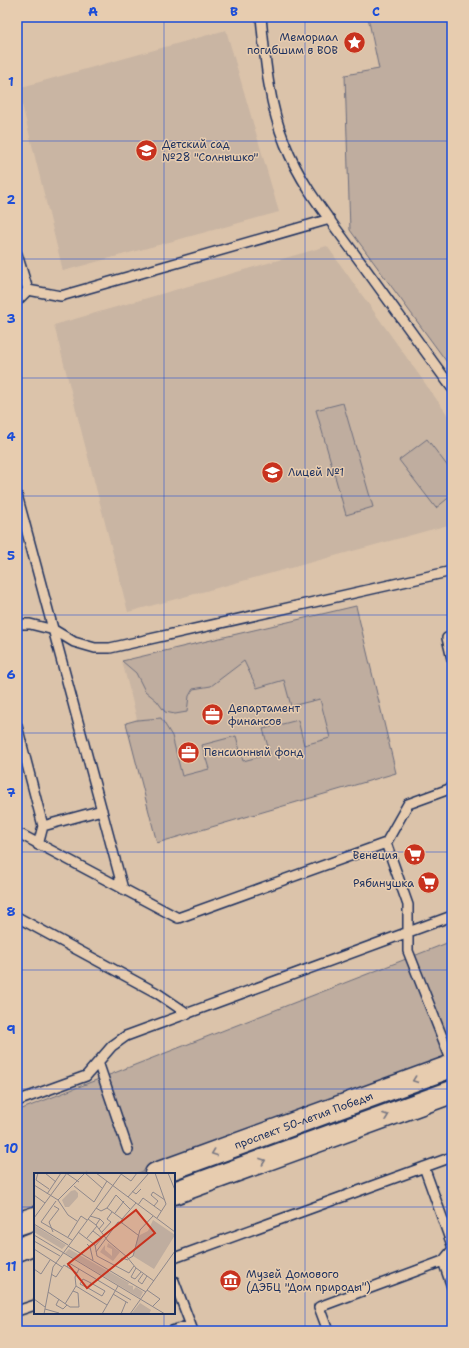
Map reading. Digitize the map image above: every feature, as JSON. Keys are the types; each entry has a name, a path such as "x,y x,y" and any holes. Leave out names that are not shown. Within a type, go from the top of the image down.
{"main road":[{"name":"проспект 50-летия Победы","path":"159,1173 452,1066"},
{"path":"175,1193 452,1092"},
{"path":"17,1224 34,1218"},
{"path":"17,1250 34,1243"}],"lane":[{"path":"262,17 263,49 268,78 284,144 293,163 307,187 452,388"},
{"path":"28,290 61,296 330,219"},
{"path":"17,254 28,290"},
{"path":"17,301 28,290"},
{"path":"17,495 123,889"},
{"path":"17,624 30,624 54,630 74,642 95,648 110,648 452,571"},
{"path":"452,637 447,638 452,660"},
{"path":"17,726 43,826 38,845"},
{"path":"17,836 22,835 38,845 178,918 386,843 408,804 452,788"},
{"path":"43,826 102,810"},
{"path":"386,843 408,905 408,951 452,1062"},
{"path":"17,916 158,993 188,1014"},
{"path":"17,1101 86,1076 112,1046 126,1036 452,916"},
{"path":"98,1062 128,1150"},
{"path":"175,1258 452,1157"},
{"path":"424,1167 452,1245"},
{"path":"328,1331 320,1307 443,1262 452,1250"},
{"path":"443,1262 452,1287"},
{"path":"172,1331 191,1328 175,1284"},
{"path":"17,1311 34,1305"}],"shaded area":[{"path":"368,17 452,17 452,369 350,230 345,75 379,69"},
{"name":"Детский сад №28 \"Солнышко\"","path":"226,30 279,212 63,271 18,88"},
{"name":"Лицей №1","path":"327,246 452,421 452,524 128,612 54,325"},
{"path":"343,403 373,507 346,515 316,410"},
{"path":"427,439 452,472 452,495 436,508 399,460"},
{"path":"356,606 396,773 157,843 126,723 137,719 122,661"},
{"path":"356,606 396,773 157,843 126,723 137,720 161,718 172,736 182,776 209,769 202,745 236,736 243,761 270,754 263,729 298,720 304,745 330,738 320,699 291,706 284,680 257,688 244,661 211,686 193,689 189,696 187,712 175,714 165,712 157,701 145,691 136,673 122,661"},
{"path":"452,941 452,1059 138,1173 34,1173 34,1210 17,1217 17,1111"},
{"path":"452,1076 452,1084 175,1185 175,1177"}],"place":[{"name":"Мемориал погибшим в ВОВ","path":"354,43"},
{"name":"Детский сад №28 \"Солнышко\"","path":"147,150"},
{"name":"Лицей №1","path":"272,472"},
{"name":"Департамент финансов","path":"213,714"},
{"name":"Пенсионный фонд","path":"188,752"},
{"name":"Венеция","path":"414,855"},
{"name":"Рябинушка","path":"429,883"},
{"name":"Музей Домового (ДЭБЦ \"Дом природы\")","path":"231,1280"}]}
